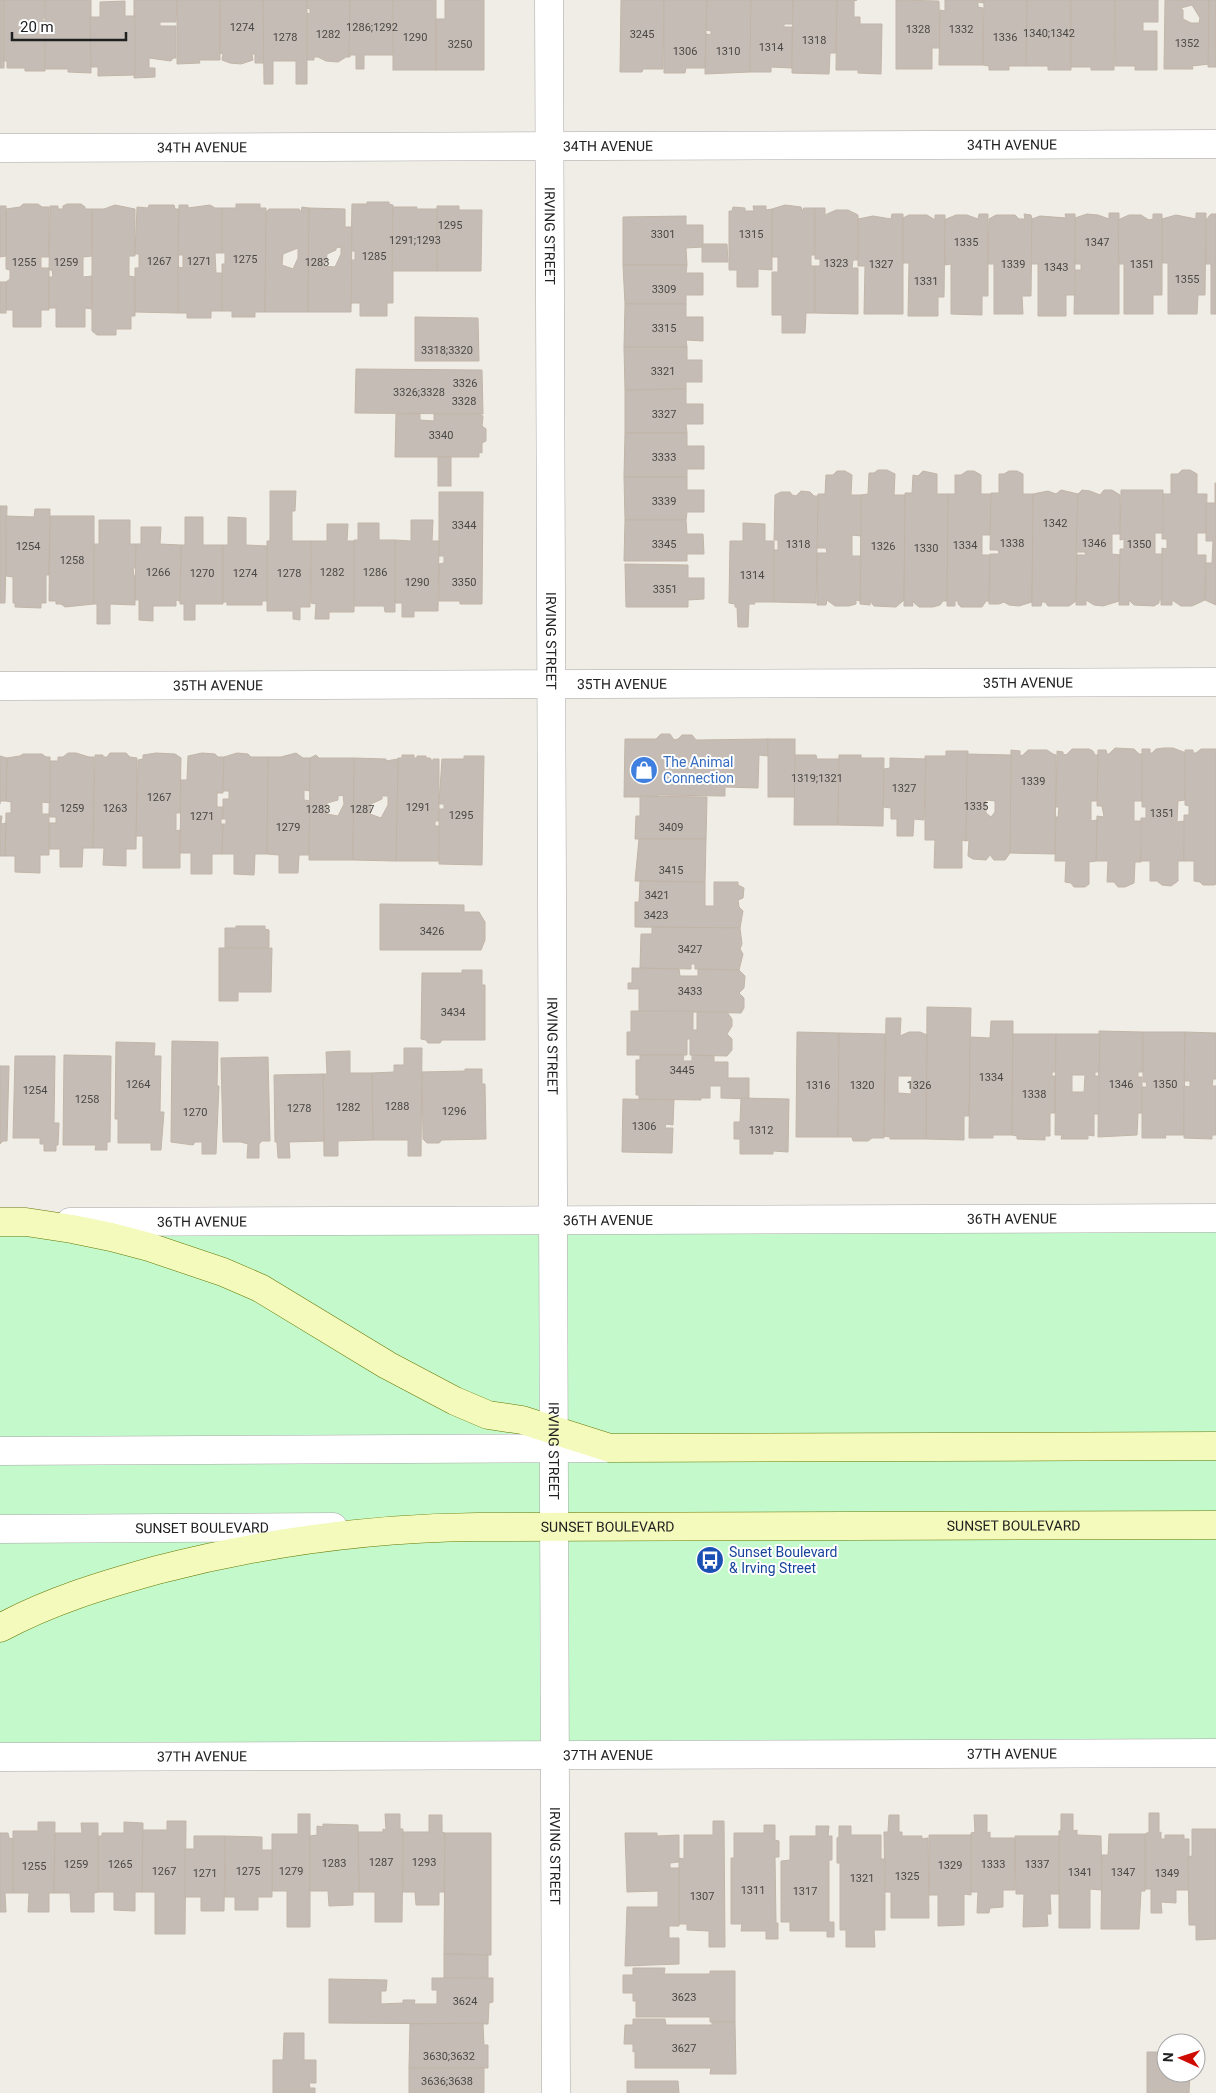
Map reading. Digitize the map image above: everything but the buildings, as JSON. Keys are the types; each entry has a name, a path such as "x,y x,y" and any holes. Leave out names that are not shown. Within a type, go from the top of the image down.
{"main road":[{"path":"13,1222 72,1229 149,1247 223,1272 276,1297 387,1366 455,1401 488,1415 522,1420 553,1440 610,1448 1216,1446"},
{"name":"SUNSET BOULEVARD","path":"462,1527 1216,1525"},
{"path":"0,1628 55,1602 95,1588 231,1552 340,1536 398,1530 462,1527"}],"street":[{"name":"IRVING STREET","path":"549,0 556,2093"},
{"name":"34TH AVENUE","path":"0,148 1216,144"},
{"name":"35TH AVENUE","path":"0,686 1216,682"},
{"name":"36TH AVENUE","path":"13,1222 1216,1218"},
{"path":"0,1451 553,1440"},
{"name":"SUNSET BOULEVARD","path":"0,1528 462,1527"},
{"name":"37TH AVENUE","path":"0,1757 1216,1753"}],"green space":[{"path":"1216,1218 1216,1753 0,1757 0,1222"}],"place":[{"name":"The Animal Connection","path":"644,770"},
{"name":"Sunset Boulevard & Irving Street","path":"710,1560"}]}
